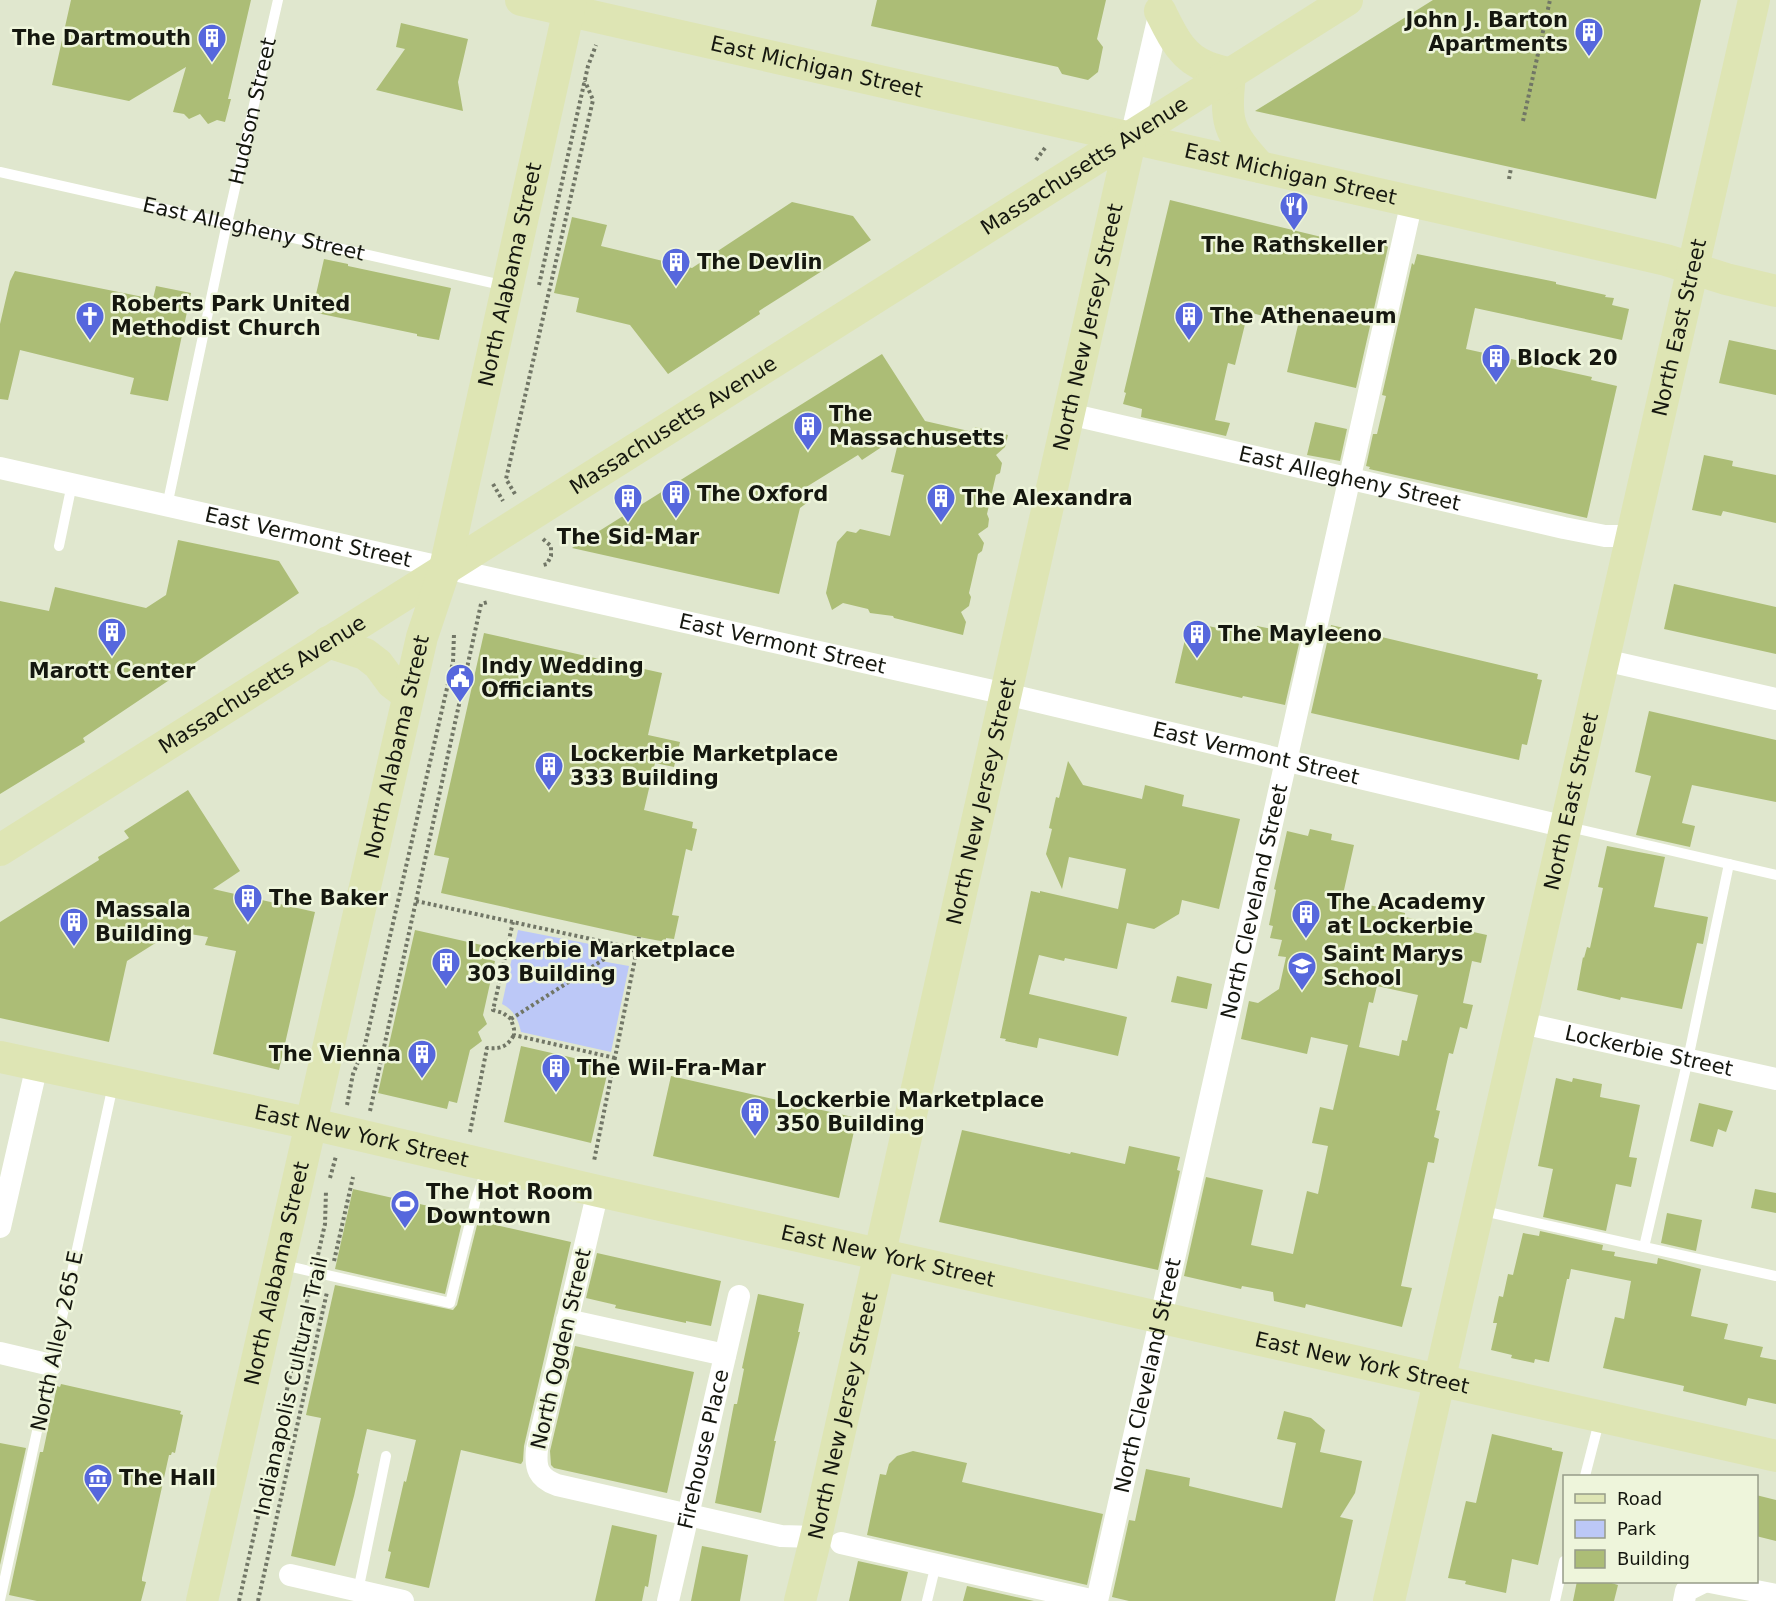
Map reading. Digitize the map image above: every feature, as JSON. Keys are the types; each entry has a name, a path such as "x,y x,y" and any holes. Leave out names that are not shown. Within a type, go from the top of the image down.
{"main road":[{"name":"East Michigan Street","path":"521,0 570,6 602,18 1654,257 1726,279 1776,291"},
{"name":"Massachusetts Avenue","path":"0,850 1347,0"},
{"name":"North East Street","path":"1389,1601 1754,0"},
{"name":"North Alabama Street","path":"202,1601 408,696 422,637 445,568 570,6"},
{"path":"1161,6 1172,37 1186,56 1208,68 1230,74 1227,101 1229,122 1246,152 1260,167"},
{"name":"North New Jersey Street","path":"800,1601 829,1540 879,1254 1131,137"},
{"path":"328,642 365,654 378,664 392,683 408,696"},
{"name":"East New York Street","path":"0,1057 312,1124 488,1166 595,1179 879,1254 1776,1456"}],"street":[{"name":"North New Jersey Street","path":"1131,137 1161,6"},
{"name":"North Cleveland Street","path":"1096,1601 1412,201"},
{"name":"East Allegheny Street","path":"1069,414 1564,528 1605,536 1632,536"},
{"name":"East Vermont Street","path":"0,468 1006,694 1566,826"},
{"path":"1604,660 1776,699"},
{"name":"Lockerbie Street","path":"1522,1023 1776,1079"},
{"path":"0,1227 37,1065"},
{"name":"North Ogden Street","path":"595,1179 567,1320 537,1449 539,1472 543,1478 557,1485 687,1515"},
{"name":"Firehouse Place","path":"668,1601 739,1296"},
{"path":"567,1320 725,1355"},
{"path":"0,1353 51,1365"},
{"path":"687,1515 781,1536 829,1540 1096,1601"},
{"path":"290,1575 403,1601"},
{"path":"1684,1601 1686,1591 1700,1583"},
{"path":"1719,1583 1776,1595"}],"lane":[{"name":"Hudson Street","path":"167,506 227,223 278,0"},
{"name":"East Allegheny Street","path":"0,172 507,287"},
{"path":"58,546 72,484"},
{"path":"1566,826 1776,875"},
{"path":"1644,1247 1688,1059 1729,864"},
{"name":"North Alley 265 E","path":"0,1600 114,1081"},
{"path":"280,1264 450,1303 476,1199 488,1166"},
{"path":"1479,1210 1776,1276"},
{"path":"1585,1475 1600,1416"},
{"path":"358,1591 386,1456"},
{"path":"927,1601 936,1564"},
{"path":"1555,1601 1563,1565"}],"path":[{"path":"1522,121 1550,0"},
{"path":"538,288 588,66 594,55 602,18"},
{"path":"1509,179 1512,168"},
{"path":"492,477 493,484 516,523"},
{"path":"350,1089 355,1068 365,1045 453,662 455,625"},
{"path":"416,901 637,950"},
{"path":"469,1136 487,1048 498,1049 508,1045 514,1035 511,1019 493,1010 513,922"},
{"path":"595,1179 615,1058 639,937"},
{"path":"511,1019 609,956 637,950"},
{"path":"514,1035 615,1058"},
{"name":"Indianapolis Cultural Trail","path":"258,1601 353,1177"},
{"name":"Indianapolis Cultural Trail","path":"239,1601 325,1224 326,1195 330,1179"}],"green space":[{"path":"518,930 605,947 601,961 629,966 611,1052 521,1032 515,1015 502,1004"}],"building":[{"path":"71,0 251,0 228,99 231,99 225,122 217,120 208,124 200,114 189,119 184,114 173,112 186,67 129,101 52,85"},
{"path":"877,0 1106,0 1097,39 1103,47 1098,72 1088,80 1062,74 1058,67 871,26"},
{"path":"1433,0 1701,0 1656,199 1255,111"},
{"path":"401,23 468,39 458,82 463,111 376,90 405,49 396,47"},
{"name":"The Athenaeum","path":"1170,200 1375,250 1382,243 1388,247 1356,388 1287,372 1298,325 1248,312 1235,365 1228,363 1215,420 1230,423 1226,436 1141,417 1142,409 1123,404"},
{"name":"The Devlin","path":"792,202 853,216 871,240 759,311 760,314 668,374 630,325 576,312 579,298 554,293 572,217 607,225 601,246 692,268"},
{"name":"Block 20","path":"1417,254 1556,282 1556,284 1606,295 1605,297 1614,298 1612,305 1629,309 1622,340 1475,308 1466,349 1592,377 1591,380 1617,386 1587,518 1369,469 1370,467 1366,466 1373,434 1377,434 1386,396 1382,395 1412,263 1414,265"},
{"path":"324,259 451,288 439,340 312,312"},
{"name":"Roberts Park United Methodist Church","path":"15,271 153,299 156,286 191,293 168,401 130,394 134,378 20,350 8,400 0,399 0,324 10,281"},
{"path":"1729,340 1776,350 1776,395 1719,383"},
{"path":"882,354 925,421 973,432 975,427 1008,435 1005,447 996,455 1002,463 1000,473 996,475 987,514 988,527 978,534 984,543 982,551 978,554 969,593 971,597 969,606 961,612 966,622 963,635 893,616 870,613 868,609 843,603 832,610 826,593 837,542 847,531 856,533 860,529 890,536 904,475 891,472 900,435 862,460 858,455 803,489 808,502 800,508 779,594 572,548"},
{"path":"1315,422 1347,429 1340,461 1307,455"},
{"path":"1704,455 1733,461 1732,466 1776,475 1776,523 1723,511 1721,516 1692,510"},
{"path":"178,540 279,561 299,593 83,738 85,742 0,794 0,601 49,611 55,587 146,608 166,595"},
{"path":"1674,584 1776,607 1776,654 1664,629"},
{"path":"1189,622 1256,636 1257,626 1301,635 1285,705 1175,683"},
{"path":"1331,625 1538,674 1537,679 1542,680 1527,745 1522,744 1519,760 1311,713"},
{"name":"Lockerbie Marketplace 333 Building","path":"484,633 662,673 648,735 680,742 674,767 655,763 644,810 693,822 692,828 697,829 692,851 686,849 672,915 679,916 674,939 666,938 666,942 639,937 441,893 449,858 434,855"},
{"path":"1649,711 1776,740 1776,802 1692,785 1682,823 1695,826 1690,847 1636,835 1651,776 1635,772"},
{"path":"1068,761 1083,785 1142,799 1145,785 1184,795 1182,806 1240,819 1219,909 1182,900 1179,914 1154,929 1127,923 1117,969 1039,955 1029,994 1127,1017 1118,1056 1039,1038 1037,1048 1000,1038 1031,891 1040,893 1040,891 1118,909 1126,869 1069,857 1062,889 1046,854 1056,797 1059,798"},
{"path":"188,790 240,871 213,889 315,912 279,1070 213,1054 236,951 205,945 208,937 190,934 184,925 127,961 109,1042 0,1018 0,922 99,860 98,857 129,838 124,831"},
{"path":"1310,829 1332,834 1331,840 1354,845 1342,899 1405,913 1405,917 1487,935 1481,963 1472,961 1463,1003 1473,1005 1467,1029 1460,1027 1453,1054 1449,1053 1436,1110 1440,1111 1434,1137 1439,1139 1434,1163 1428,1162 1401,1286 1412,1288 1402,1327 1306,1304 1305,1308 1274,1301 1273,1292 1242,1286 1241,1289 1184,1276 1206,1177 1263,1190 1251,1245 1293,1254 1307,1191 1318,1194 1328,1146 1312,1143 1320,1107 1333,1110 1348,1045 1311,1037 1307,1054 1241,1039 1249,1001 1258,1003 1279,989 1286,957 1278,956 1282,940 1270,938 1273,926 1269,925 1276,890 1274,889 1287,831 1308,836","holes":["1377,986 1418,995 1407,1041 1402,1040 1399,1056 1359,1047 1369,1002 1373,1003"]},
{"path":"1607,846 1665,857 1654,907 1708,917 1703,944 1697,943 1682,1009 1621,997 1620,1000 1577,990 1583,957 1587,947 1590,948 1603,888 1598,887"},
{"name":"Lockerbie Marketplace 303 Building","path":"415,930 486,946 483,958 495,961 483,1015 487,1024 478,1032 482,1041 470,1050 457,1103 449,1101 447,1109 378,1093"},
{"path":"1177,976 1212,984 1207,1009 1171,1002"},
{"name":"The Wil-Fra-Mar","path":"521,1046 609,1066 591,1143 504,1122"},
{"name":"Lockerbie Marketplace 350 Building","path":"671,1076 857,1118 839,1198 653,1156"},
{"path":"1556,1078 1572,1082 1573,1078 1602,1084 1600,1097 1640,1105 1629,1157 1637,1158 1631,1187 1616,1184 1606,1231 1543,1217 1553,1169 1538,1166"},
{"path":"1699,1103 1733,1111 1726,1132 1718,1129 1713,1147 1690,1141"},
{"path":"962,1130 1125,1164 1129,1146 1180,1157 1177,1170 1180,1171 1158,1270 939,1222"},
{"name":"The Hot Room Downtown","path":"353,1189 464,1214 445,1294 335,1269"},
{"path":"1755,1189 1776,1193 1776,1213 1751,1208"},
{"path":"1667,1213 1702,1220 1696,1251 1661,1243"},
{"path":"478,1221 571,1242 524,1446 523,1461 521,1464 461,1450 429,1588 385,1578 391,1552 388,1551 416,1440 367,1429 354,1496 335,1566 291,1556 321,1418 306,1415 335,1285 453,1310 457,1305"},
{"path":"1540,1231 1603,1245 1602,1250 1615,1252 1614,1256 1657,1264 1658,1258 1701,1269 1691,1316 1728,1324 1724,1339 1763,1347 1760,1357 1776,1360 1776,1404 1748,1398 1746,1406 1683,1391 1684,1386 1603,1368 1615,1317 1624,1319 1631,1281 1571,1269 1549,1362 1535,1359 1534,1363 1511,1358 1512,1355 1491,1350 1497,1323 1493,1323 1499,1296 1503,1297 1508,1274 1513,1275 1523,1233 1539,1236"},
{"path":"597,1253 721,1281 711,1326 615,1308 616,1305 586,1298"},
{"path":"758,1294 804,1304 761,1513 715,1503"},
{"path":"575,1346 694,1372 667,1493 554,1468 551,1465 550,1451"},
{"name":"The Hall","path":"61,1384 181,1411 180,1414 183,1415 175,1453 172,1452 169,1455 142,1578 142,1581 146,1582 141,1601 37,1601 9,1595 40,1452 43,1452 57,1386 60,1387"},
{"path":"1284,1411 1311,1418 1325,1430 1320,1452 1362,1461 1355,1493 1340,1517 1353,1520 1335,1601 1129,1601 1112,1597 1129,1520 1135,1521 1146,1469 1190,1478 1189,1486 1282,1508 1296,1443 1277,1439"},
{"path":"1492,1434 1563,1452 1538,1565 1512,1559 1506,1593 1448,1578 1466,1501 1476,1503"},
{"path":"0,1443 26,1448 0,1565"},
{"path":"913,1451 967,1463 962,1482 1103,1514 1087,1585 867,1535 880,1474 886,1475 889,1464 897,1456"},
{"path":"1758,1496 1776,1500 1776,1541 1758,1536"},
{"path":"612,1525 657,1535 648,1587 645,1586 642,1601 595,1601"},
{"path":"702,1546 748,1555 740,1601 691,1601"},
{"path":"858,1561 908,1572 901,1601 849,1601"},
{"path":"1577,1583 1618,1585 1614,1601 1573,1601"},
{"path":"967,1586 1034,1601 963,1601"}],"place":[{"name":"John J. Barton Apartments","path":"1589,58"},
{"name":"The Dartmouth","path":"212,64"},
{"name":"The Rathskeller","path":"1294,232"},
{"name":"The Devlin","path":"676,288"},
{"name":"Roberts Park United Methodist Church","path":"90,342"},
{"name":"The Athenaeum","path":"1189,342"},
{"name":"Block 20","path":"1496,384"},
{"name":"The Massachusetts","path":"808,452"},
{"name":"The Oxford","path":"676,520"},
{"name":"The Sid-Mar","path":"628,524"},
{"name":"The Alexandra","path":"941,524"},
{"name":"Marott Center","path":"112,658"},
{"name":"The Mayleeno","path":"1197,660"},
{"name":"Indy Wedding Officiants","path":"460,704"},
{"name":"Lockerbie Marketplace 333 Building","path":"549,792"},
{"name":"The Baker","path":"248,924"},
{"name":"The Academy at Lockerbie","path":"1306,940"},
{"name":"Massala Building","path":"74,948"},
{"name":"Lockerbie Marketplace 303 Building","path":"446,988"},
{"name":"Saint Marys School","path":"1302,992"},
{"name":"The Vienna","path":"422,1080"},
{"name":"The Wil-Fra-Mar","path":"556,1094"},
{"name":"Lockerbie Marketplace 350 Building","path":"755,1138"},
{"name":"The Hot Room Downtown","path":"405,1230"},
{"name":"The Hall","path":"98,1504"}]}
